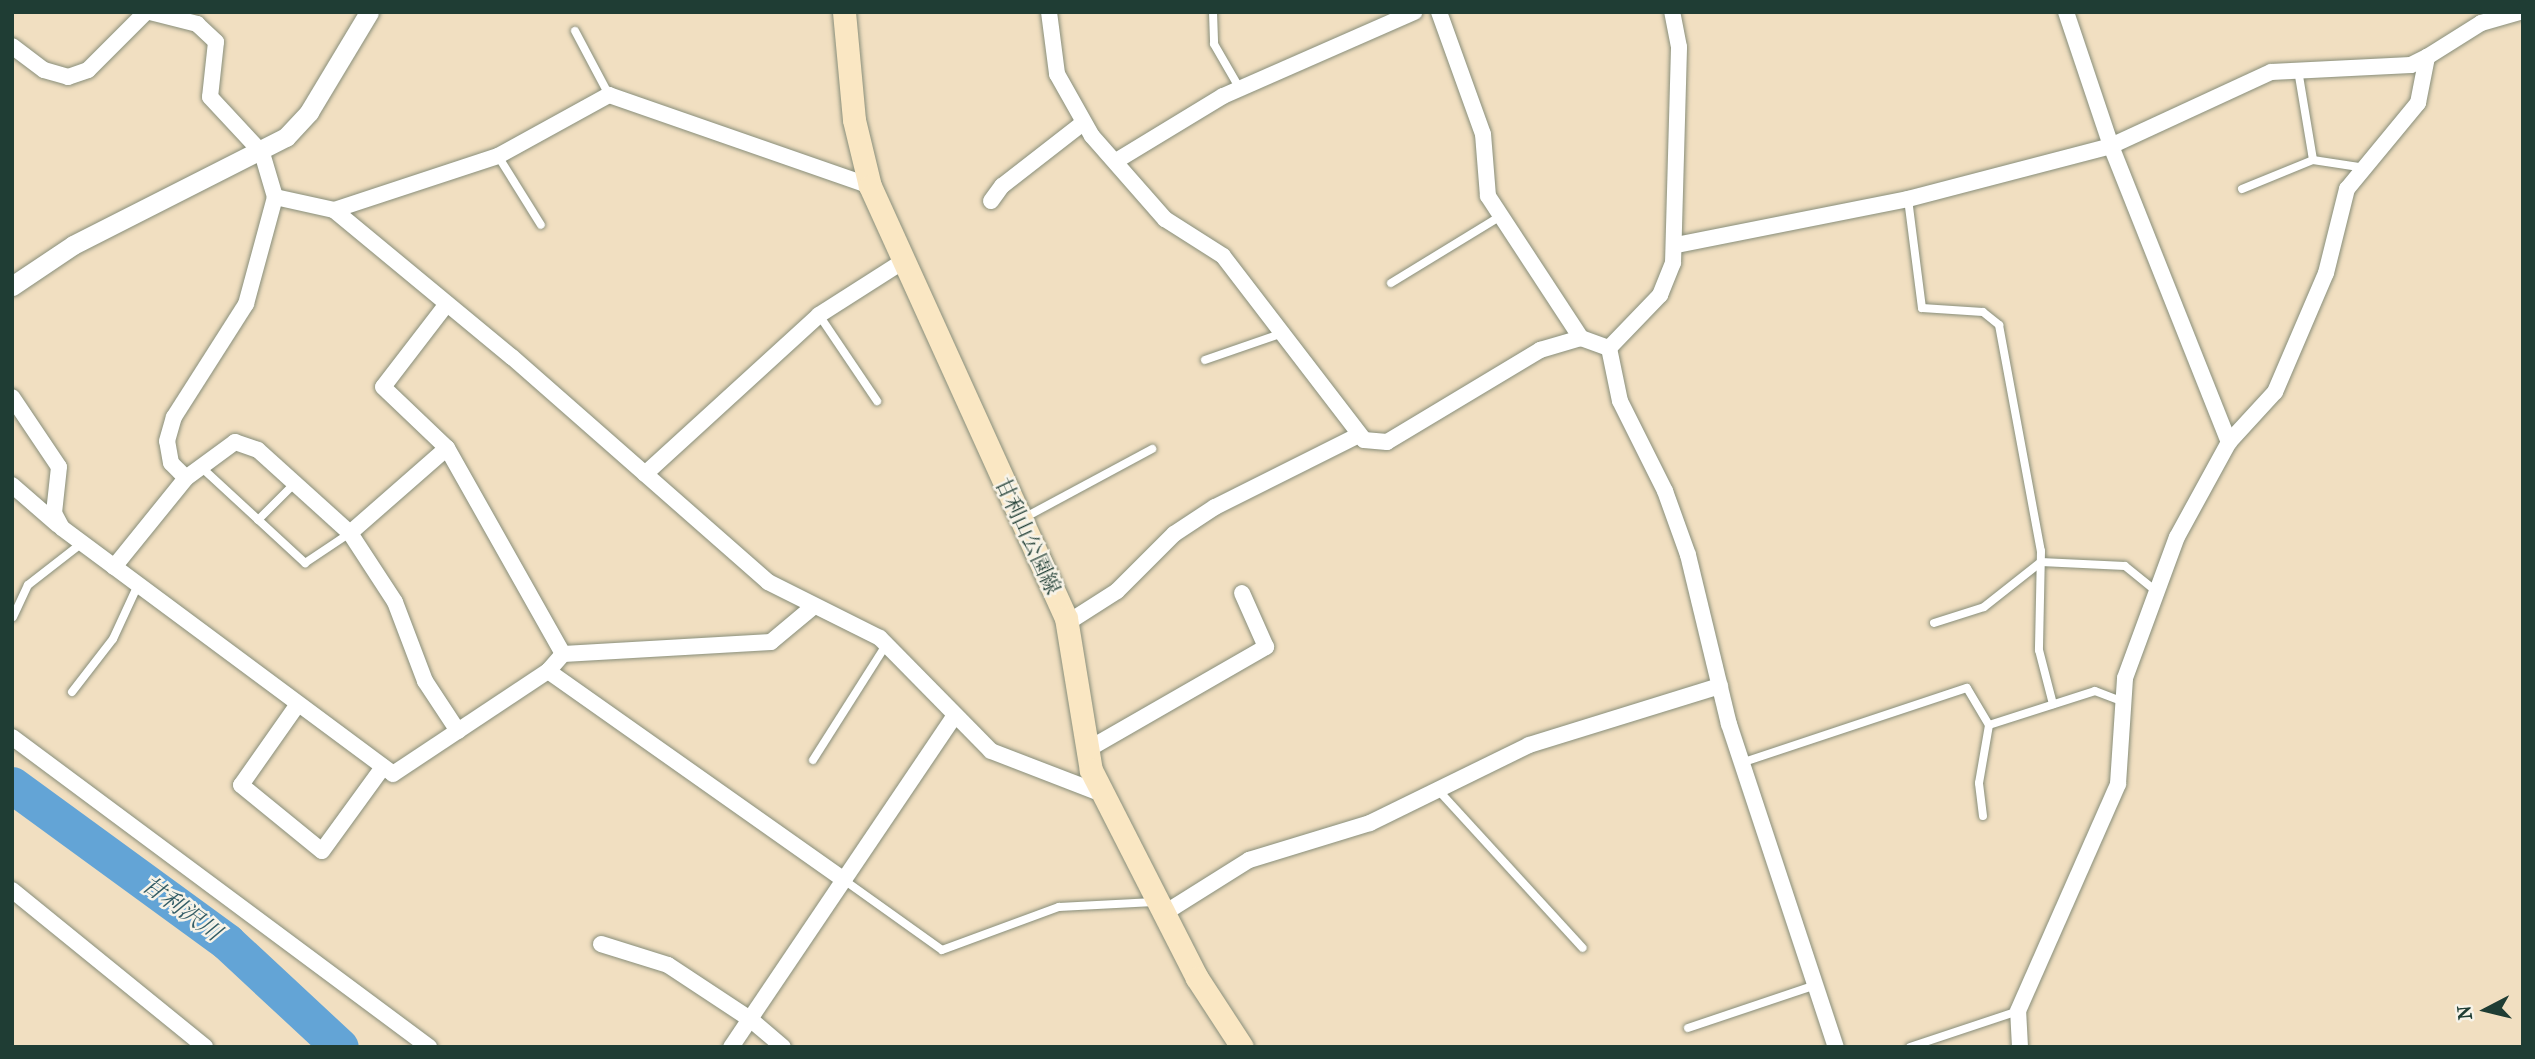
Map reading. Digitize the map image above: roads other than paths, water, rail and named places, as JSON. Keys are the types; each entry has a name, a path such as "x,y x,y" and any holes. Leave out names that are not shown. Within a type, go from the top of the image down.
{"main road":[{"name":"甘利山公園線","path":"844,12 854,120 870,186 1067,623 1085,751 1100,793 1160,908 1241,1047"}],"street":[{"path":"12,46 44,71 68,77 88,70 148,12 196,18 216,42 210,97 262,153 275,197 246,304 174,416 167,441 171,463 186,478"},
{"path":"12,286 73,245 262,153 309,112 369,12"},
{"path":"1049,12 1057,74 1083,123 1166,219 1223,256 1359,435 1377,445 1387,442 1540,349 1581,338 1609,348"},
{"path":"1116,161 1240,89 1414,12"},
{"path":"1438,12 1483,134 1484,178 1499,217 1581,338"},
{"path":"1609,348 1660,295 1676,245 1679,47 1672,12"},
{"path":"2066,12 2111,146 2229,442"},
{"path":"1676,245 1908,199 2111,146 2227,89 2298,70 2411,65 2427,57 2481,18 2519,12"},
{"path":"2020,1047 2018,1011 2118,784 2124,702 2133,644 2155,590 2229,442 2275,392 2289,364 2297,330 2334,246 2347,189 2418,103 2427,57"},
{"path":"334,210 498,156 609,94 870,186"},
{"path":"991,201 1002,186 1083,123"},
{"path":"275,197 334,210 768,582 887,644 953,718 991,751 1100,793"},
{"path":"645,474 819,315 902,262"},
{"path":"446,305 383,387 447,448 563,654"},
{"path":"1609,348 1620,401 1665,491 1688,555 1741,763 1836,1047"},
{"path":"12,397 59,467 54,513 62,528"},
{"path":"1067,623 1117,591 1174,534 1215,508 1359,435"},
{"path":"114,567 186,478 234,442 258,450 349,533 395,601 425,681 458,731"},
{"path":"349,533 447,448"},
{"path":"12,485 62,528 393,774 548,671 563,654 771,642 814,607"},
{"path":"1085,751 1266,647 1242,593"},
{"path":"548,671 845,880"},
{"path":"1160,908 1250,860 1370,823 1529,746 1720,686"},
{"path":"298,704 241,785 322,851 383,767"},
{"path":"731,1047 953,718"},
{"path":"12,737 429,1047"},
{"path":"14,896 205,1047"},
{"path":"601,944 668,965 750,1019 783,1047"}],"lane":[{"path":"1213,12 1214,44 1240,89"},
{"path":"575,31 609,94"},
{"path":"2298,70 2313,160"},
{"path":"498,156 541,225"},
{"path":"2242,189 2313,160 2365,168"},
{"path":"1908,199 1922,308 1983,312 1999,325 2041,562 2039,650 2053,704"},
{"path":"1391,283 1499,217"},
{"path":"819,315 877,401"},
{"path":"1205,360 1283,333"},
{"path":"1021,520 1152,449"},
{"path":"201,467 305,562 349,533"},
{"path":"258,520 295,483"},
{"path":"13,617 28,585 82,543"},
{"path":"1934,623 1984,607 2041,562 2125,566 2155,590"},
{"path":"72,692 113,639 138,585"},
{"path":"813,760 887,644"},
{"path":"1741,763 1967,688 1989,725 1979,783 1983,817"},
{"path":"1989,725 2095,691 2124,702"},
{"path":"1437,789 1583,948"},
{"path":"845,880 943,950 1059,907 1160,908"},
{"path":"1688,1028 1814,986"},
{"path":"1910,1047 2018,1011"}],"waterway":[{"name":"甘利沢川","path":"12,785 227,942 340,1047"}]}
